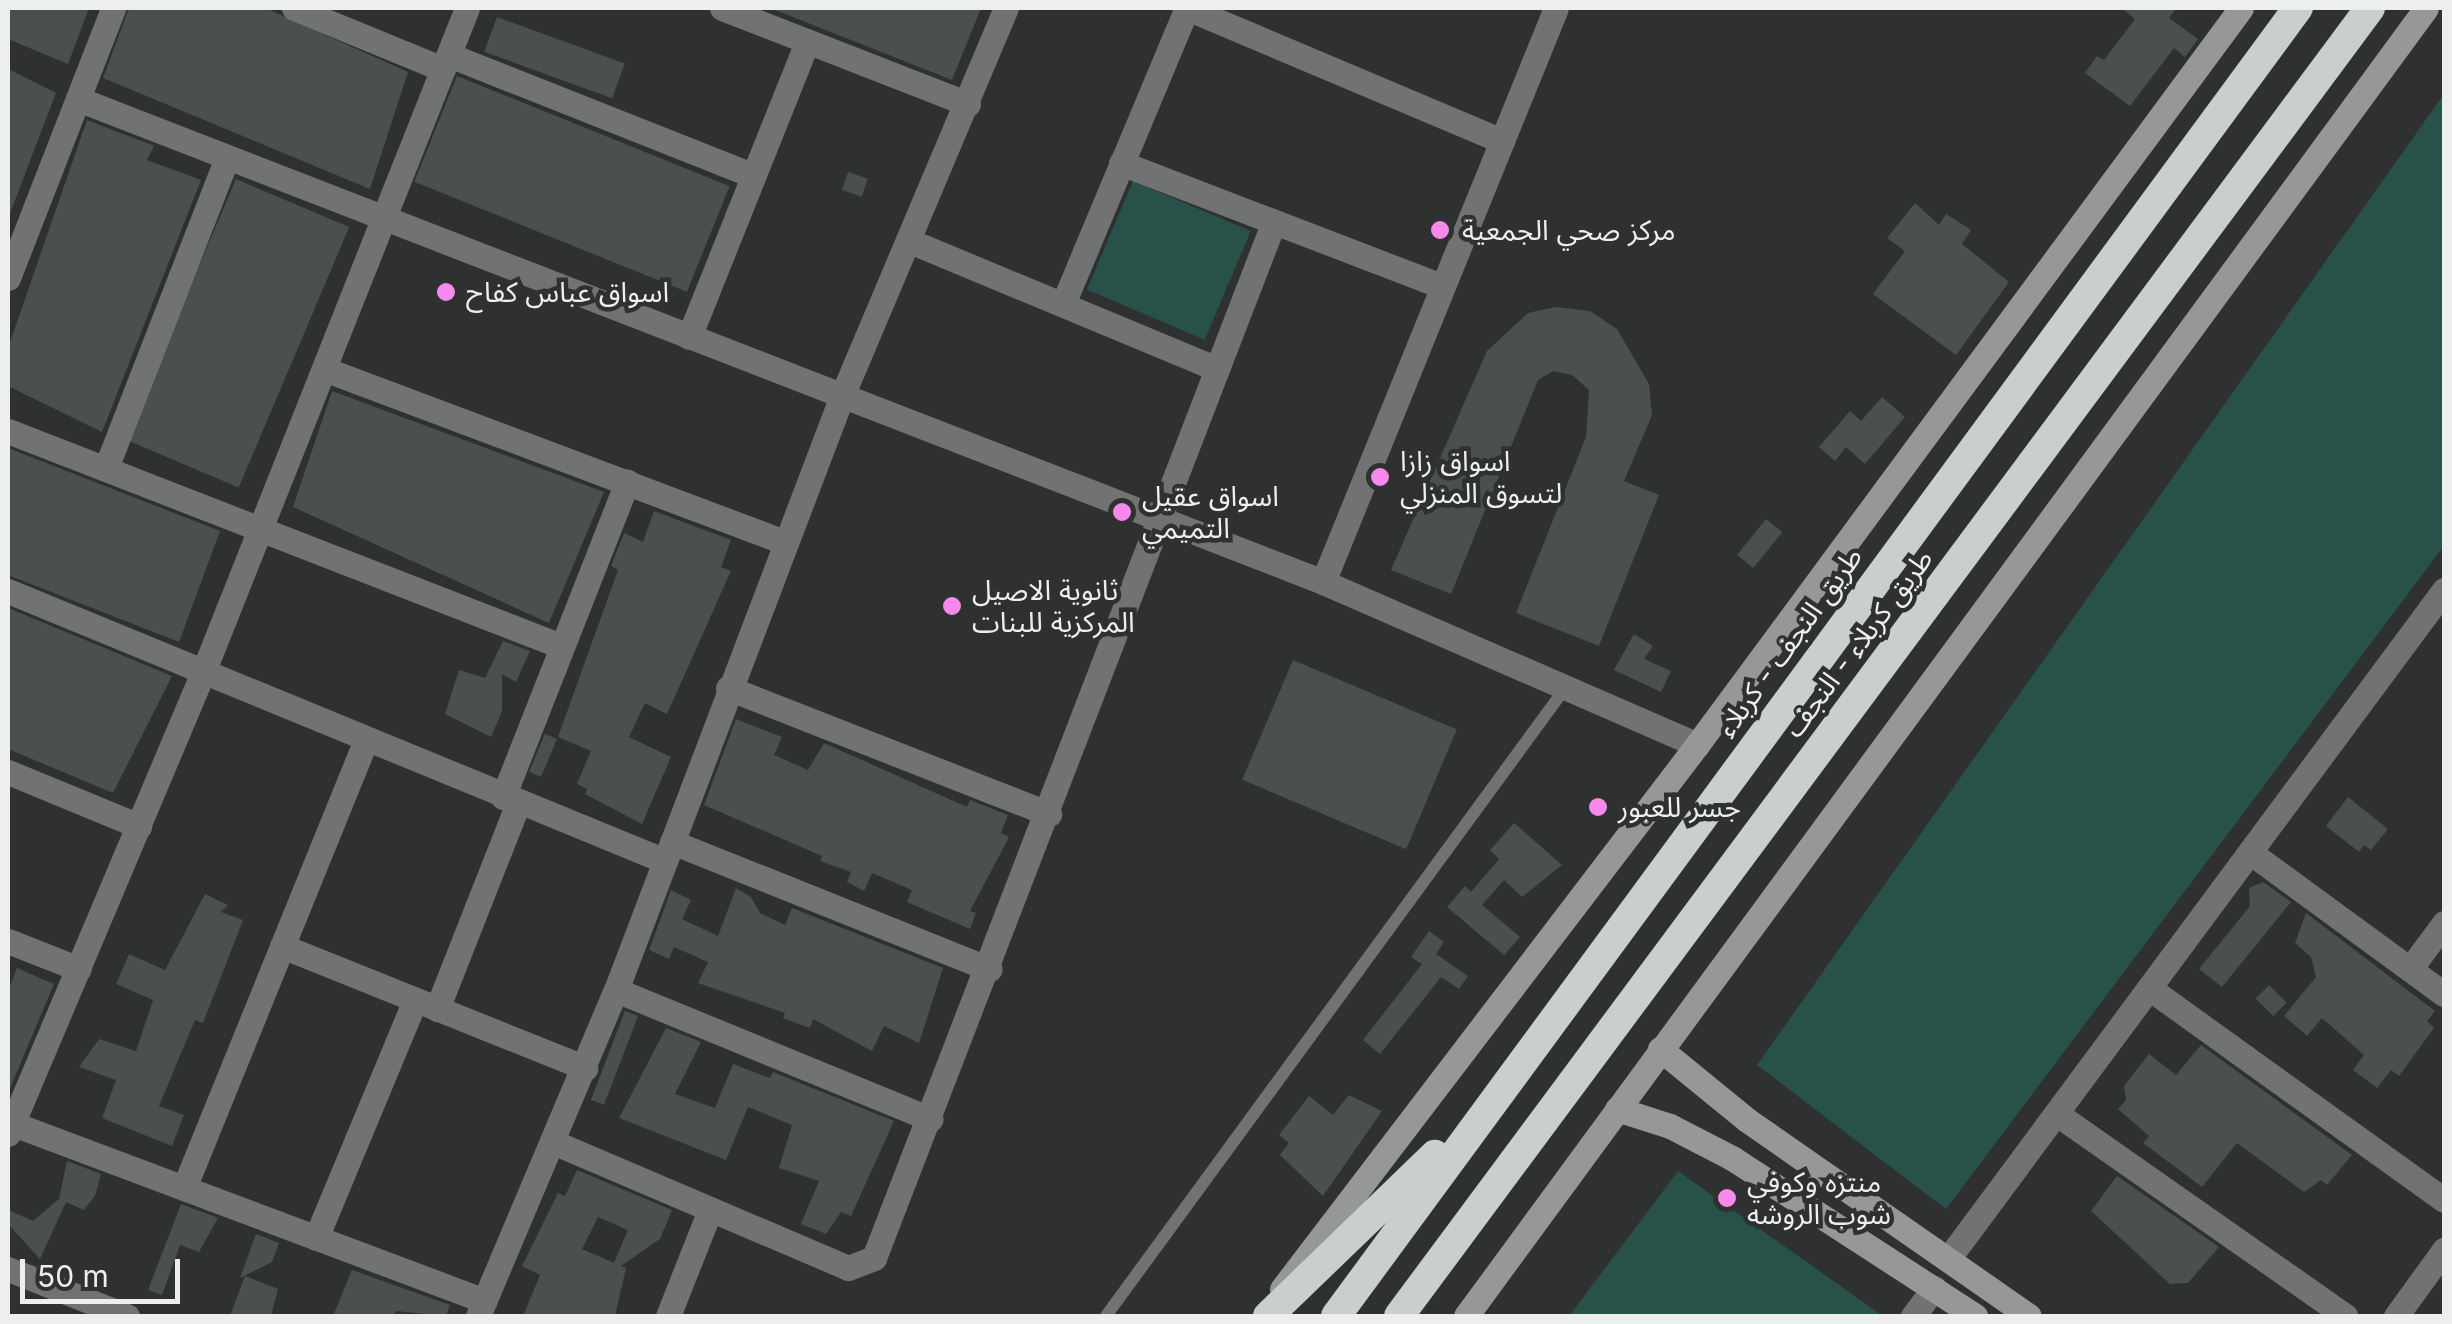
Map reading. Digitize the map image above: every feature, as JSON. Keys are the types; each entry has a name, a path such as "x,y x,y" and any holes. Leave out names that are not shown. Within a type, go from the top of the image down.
{"highway":[{"name":"طريق النجف - کربلاء","path":"1336,1316 2298,8"},
{"name":"طريق کربلاء - النجف","path":"1398,1316 2370,8"},
{"path":"1264,1316 1491,1101"}],"main road":[{"path":"1264,1316 1697,745 2240,8"},
{"path":"1466,1316 2426,8"},
{"path":"1660,1048 1748,1120 2029,1316"},
{"path":"1617,1109 1670,1126 1732,1158 1974,1316"},
{"path":"1732,1158 1723,1138 1736,1121 1748,1120"}],"street":[{"path":"8,278 13,249 113,8"},
{"path":"294,8 752,176"},
{"path":"467,8 204,670 9,1127 316,1238 481,1309 616,990 842,396 912,242 1006,8"},
{"path":"722,8 968,104"},
{"path":"1063,304 1187,8 1502,140"},
{"path":"1323,582 1556,8"},
{"path":"689,338 806,44"},
{"path":"78,99 1323,582 1697,745"},
{"path":"106,468 227,158"},
{"path":"1120,163 1442,286"},
{"path":"552,1142 848,1268 862,1266 880,1245 990,969 1273,224"},
{"path":"912,242 1217,368"},
{"path":"324,368 786,542"},
{"path":"8,431 261,526 561,646"},
{"path":"316,1238 426,1004 511,800 561,646 627,482"},
{"path":"1948,1259 2444,590"},
{"path":"8,591 511,800 668,851 990,969"},
{"path":"728,688 1049,814"},
{"path":"184,1188 366,739"},
{"path":"8,772 139,826"},
{"path":"2251,853 2444,994"},
{"path":"2410,969 2444,924"},
{"path":"8,941 79,969"},
{"path":"282,946 585,1068"},
{"path":"2148,988 2444,1200"},
{"path":"616,990 931,1119"},
{"path":"2057,1114 2345,1316"},
{"path":"668,1316 710,1210"},
{"path":"2396,1316 2444,1250"},
{"path":"8,1269 124,1316"},
{"path":"1914,1316 1934,1288"}],"lane":[{"path":"1106,1316 1566,687"}],"green space":[{"path":"2444,94 2444,546 1946,1209 1757,1065"},
{"path":"1133,181 1251,231 1205,340 1087,290"},
{"path":"1678,1171 1883,1316 1569,1316"}],"building":[{"path":"8,8 89,8 68,64 8,39"},
{"path":"129,8 265,8 408,72 370,189 103,78"},
{"path":"770,8 981,8 952,80"},
{"path":"2121,8 2176,8 2169,18 2198,39 2185,57 2174,48 2130,106 2085,73 2097,56 2104,60 2135,19"},
{"path":"497,17 625,64 612,98 484,52"},
{"path":"8,69 56,93 9,216 8,216"},
{"path":"457,76 730,186 687,292 414,182"},
{"path":"87,120 154,146 147,160 201,180 102,432 8,386 8,348"},
{"path":"848,172 868,179 862,197 842,190"},
{"path":"236,179 349,227 239,488 125,440"},
{"path":"1915,203 1939,225 1946,214 1971,230 1962,244 2009,282 1956,355 1873,294 1905,251 1887,238"},
{"path":"1555,307 1590,311 1617,329 1649,384 1652,415 1624,481 1659,495 1599,646 1516,613 1586,437 1589,390 1572,375 1553,371 1538,380 1451,594 1391,570 1487,351 1528,313"},
{"path":"332,391 604,492 549,623 293,507"},
{"path":"1882,397 1905,417 1865,464 1846,447 1835,461 1819,447 1850,411 1861,421"},
{"path":"8,448 220,531 179,642 8,575"},
{"path":"654,511 731,540 721,567 731,571 667,714 645,703 629,737 671,757 642,824 585,794 587,789 577,784 591,751 558,737 618,570 611,566 624,533 643,542"},
{"path":"1766,519 1782,532 1753,568 1737,555"},
{"path":"8,608 172,676 113,793 8,749"},
{"path":"1634,634 1653,646 1644,659 1671,671 1661,692 1614,670"},
{"path":"503,641 530,651 516,682 502,674 502,711 491,737 445,714 459,670 485,678"},
{"path":"1293,660 1457,730 1406,849 1242,780"},
{"path":"736,719 782,737 774,755 808,770 824,743 967,807 970,800 1008,815 1001,833 1009,837 970,911 976,913 970,929 907,902 912,890 872,873 864,891 847,882 851,872 820,861 822,856 704,805"},
{"path":"545,734 557,739 541,777 529,772"},
{"path":"2348,797 2388,829 2371,850 2364,845 2359,852 2326,826"},
{"path":"1514,823 1562,865 1522,897 1504,880 1482,905 1520,937 1504,955 1447,907 1465,886 1471,892 1499,859 1490,850"},
{"path":"2263,882 2291,902 2222,987 2199,969 2250,906 2249,888"},
{"path":"736,888 751,897 760,913 785,925 792,908 943,968 919,1043 884,1026 872,1051 813,1019 810,1028 783,1018 785,1013 698,983 708,962 674,947 669,959 649,950 671,890 691,900 682,919 718,936"},
{"path":"205,894 228,905 221,912 243,920 203,1023 195,1020 159,1106 184,1115 172,1146 102,1118 116,1080 79,1067 99,1039 136,1051 153,1000 116,984 129,954 165,970"},
{"path":"2306,913 2435,1011 2427,1021 2434,1028 2399,1076 2391,1070 2377,1088 2353,1070 2364,1055 2322,1018 2307,1036 2284,1016 2316,977 2311,957 2295,943"},
{"path":"1429,931 1444,942 1436,954 1468,976 1459,989 1441,977 1380,1054 1363,1040 1422,964 1411,957"},
{"path":"17,968 54,984 8,1093 8,992"},
{"path":"2269,985 2287,1003 2273,1016 2256,998"},
{"path":"625,1011 638,1016 604,1105 591,1100"},
{"path":"666,1028 701,1042 675,1094 715,1108 733,1064 770,1078 773,1072 894,1121 851,1216 841,1212 826,1234 801,1224 819,1181 779,1168 792,1125 748,1107 726,1160 619,1118"},
{"path":"2201,1045 2352,1155 2327,1185 2321,1180 2304,1192 2237,1143 2202,1187 2143,1143 2149,1136 2118,1109 2126,1100 2124,1086 2149,1054 2176,1075"},
{"path":"1349,1095 1382,1111 1323,1196 1280,1155 1289,1143 1279,1135 1309,1096 1333,1115"},
{"path":"67,1161 101,1174 95,1196 84,1210 66,1202 40,1259 8,1224 8,1210 33,1221 59,1199"},
{"path":"577,1170 672,1210 660,1239 621,1266 626,1268 615,1316 523,1316 540,1275 522,1266 558,1193 565,1196","holes":["598,1217 628,1230 614,1263 582,1249"]},
{"path":"2117,1176 2219,1247 2188,1283 2170,1284 2091,1211"},
{"path":"181,1204 218,1218 199,1252 180,1245 162,1295 148,1290"},
{"path":"256,1234 279,1243 272,1262 240,1278"},
{"path":"352,1270 450,1305 446,1316 396,1311 393,1316 333,1316"},
{"path":"245,1276 278,1289 271,1316 230,1316"}],"place":[{"name":"مركز صحي الجمعية","path":"1440,230"},
{"name":"اسواق عباس كفاح","path":"446,292"},
{"name":"اسواق زازا لتسوق المنزلي","path":"1380,477"},
{"name":"اسواق عقيل التميمي","path":"1122,512"},
{"name":"ثانوية الاصيل المركزية للبنات","path":"952,606"},
{"name":"جسر للعبور","path":"1598,807"},
{"name":"منتزه وكوفي شوب الروشه","path":"1727,1198"}]}
